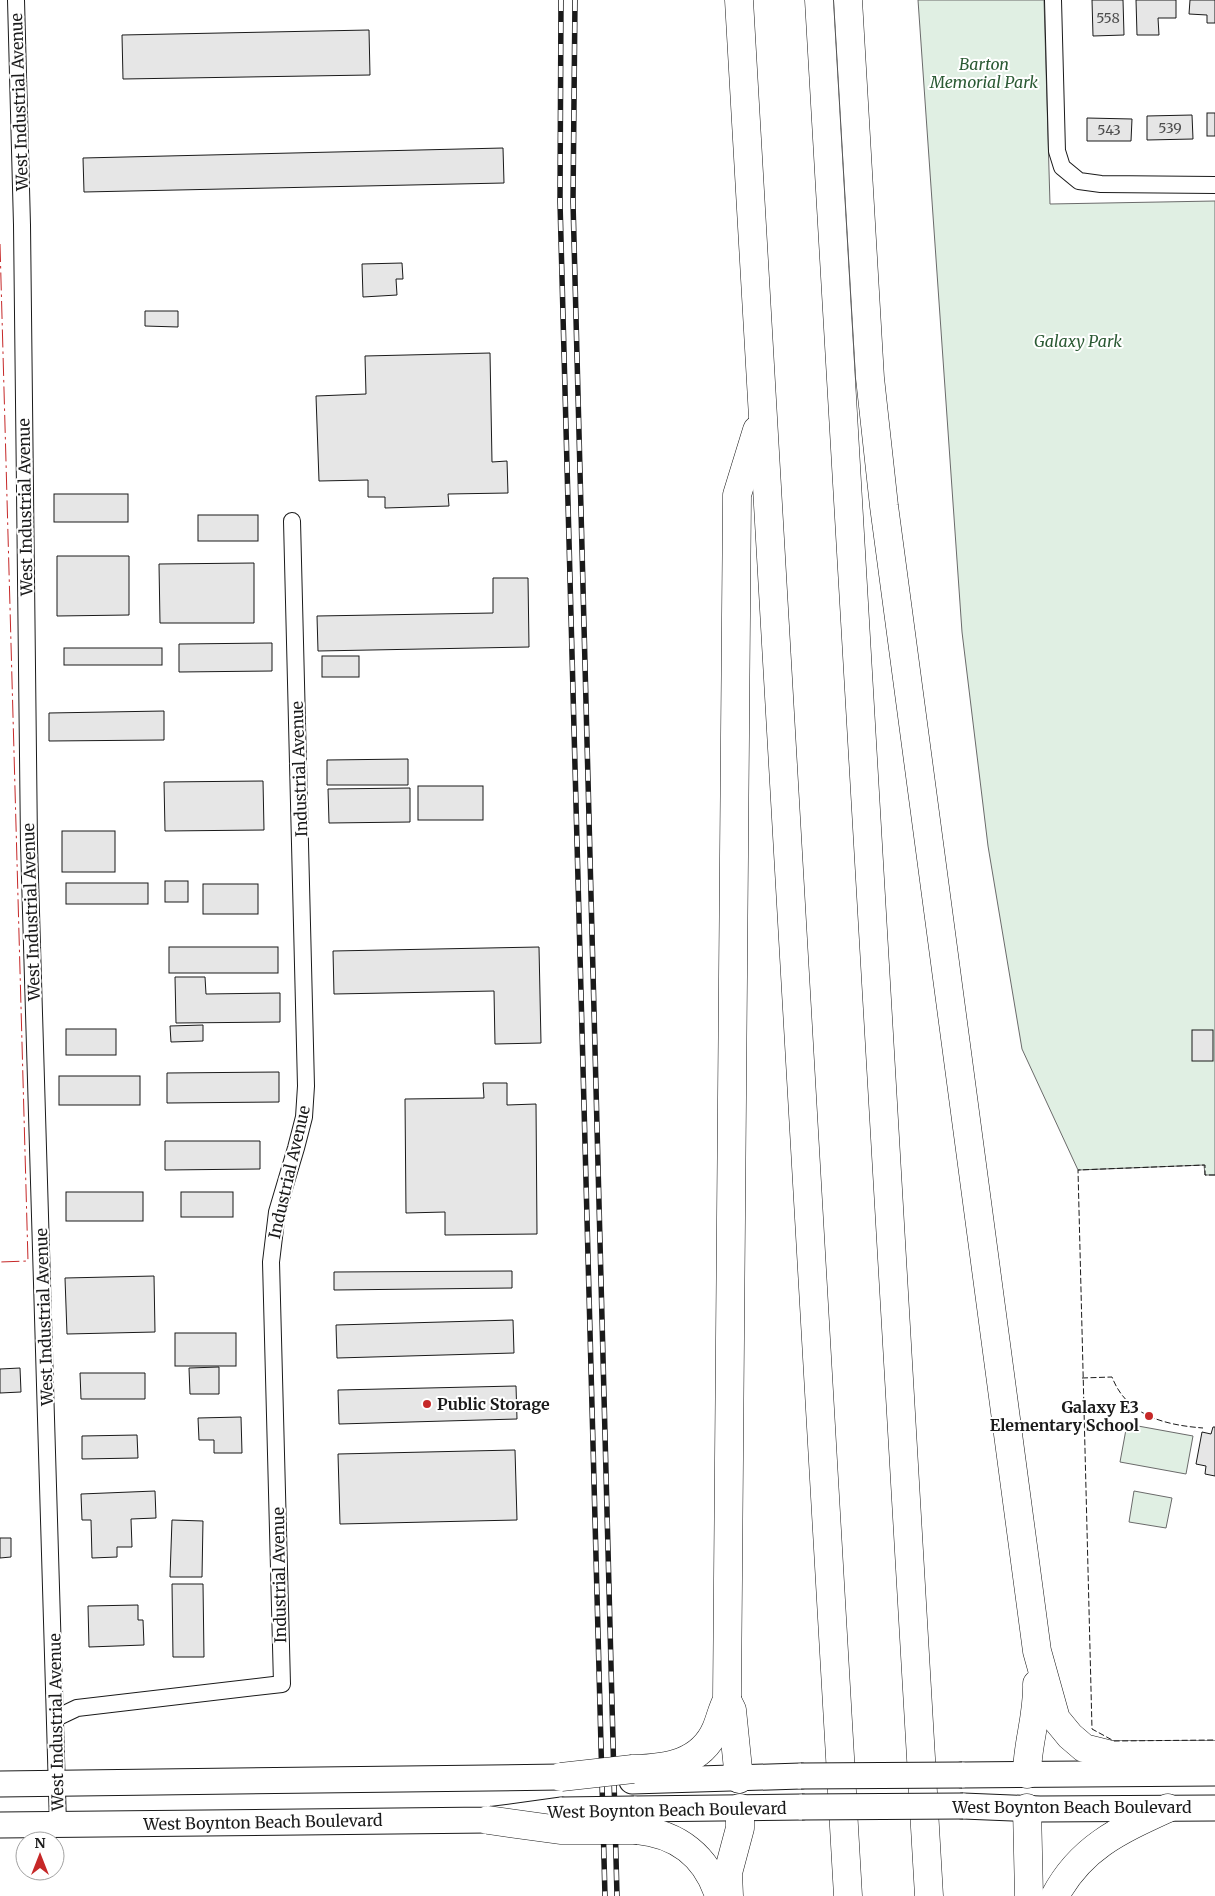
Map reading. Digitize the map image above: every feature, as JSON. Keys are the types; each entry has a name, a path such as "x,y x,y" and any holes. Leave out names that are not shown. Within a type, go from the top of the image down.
{"highway":[{"path":"739,0 848,1896"},
{"path":"819,0 928,1896"},
{"path":"848,0 870,378 884,506 1037,1651 1038,1701 1027,1774"},
{"path":"561,1777 632,1775 674,1765 695,1755 710,1740 727,1700 737,495 762,412"},
{"path":"1037,1651 1056,1719 1070,1736 1084,1748 1112,1755 1215,1755"},
{"path":"727,1700 732,1710 738,1779"},
{"path":"729,1896 728,1873 740,1828 740,1808"},
{"path":"1027,1808 1029,1896"},
{"path":"1055,1896 1079,1861 1103,1840 1168,1808"},
{"path":"488,1820 560,1830 636,1820 692,1851 709,1871 720,1896"}],"main road":[{"name":"West Boynton Beach Boulevard","path":"632,1775 738,1779 801,1776 1215,1773"},
{"path":"1027,1774 1027,1808"},
{"path":"0,1784 561,1777"},
{"path":"738,1779 740,1808"},
{"name":"West Boynton Beach Boulevard","path":"636,1820 740,1808 963,1806 1215,1808"},
{"name":"West Boynton Beach Boulevard","path":"0,1825 488,1820"}],"street":[{"name":"West Industrial Avenue","path":"16,0 22,225 29,844 58,1824"},
{"path":"1053,0 1057,151 1062,167 1079,181 1101,184 1215,185"},
{"name":"Industrial Avenue","path":"56,1718 77,1708 282,1684 271,1262 277,1212 304,1117 306,1086 292,521"}],"green space":[{"name":"Galaxy Park","path":"918,0 1044,0 1050,204 1215,201 1215,1175 1205,1175 1204,1165 1078,1170 1022,1049 988,846 962,632"},
{"path":"1127,1424 1193,1436 1186,1474 1120,1462"},
{"path":"1134,1491 1172,1498 1166,1528 1129,1522"}],"building":[{"path":"1092,0 1123,0 1124,35 1093,36"},
{"path":"1136,0 1176,0 1176,18 1158,18 1159,35 1137,35"},
{"path":"1190,0 1215,0 1215,23 1207,23 1207,15 1189,14"},
{"path":"369,30 370,75 123,79 122,35"},
{"path":"1207,113 1215,113 1215,136 1207,136"},
{"path":"1192,115 1193,139 1147,140 1147,116"},
{"path":"1087,118 1132,119 1131,141 1087,141"},
{"path":"503,148 504,183 84,192 83,158"},
{"path":"402,263 403,279 396,279 397,295 363,297 362,264"},
{"path":"145,311 178,311 178,327 145,326"},
{"path":"490,353 492,462 507,461 508,493 448,494 449,506 385,508 385,497 368,497 368,480 319,481 316,396 366,394 365,356"},
{"path":"54,494 128,494 128,522 54,522"},
{"path":"198,515 258,515 258,541 198,541"},
{"path":"57,556 129,556 129,615 57,616"},
{"path":"254,563 254,623 160,623 159,564"},
{"path":"493,578 528,578 529,647 318,651 317,616 493,613"},
{"path":"272,643 272,671 179,672 179,644"},
{"path":"64,648 162,648 162,665 64,665"},
{"path":"322,656 359,656 359,677 322,677"},
{"path":"164,711 164,740 49,741 49,713"},
{"path":"408,759 408,785 327,785 327,760"},
{"path":"263,781 264,830 165,831 164,782"},
{"path":"418,786 483,786 483,820 418,820"},
{"path":"410,788 410,822 329,823 328,789"},
{"path":"62,831 115,831 115,872 62,872"},
{"path":"165,881 188,881 188,902 165,902"},
{"path":"66,883 148,883 148,904 66,904"},
{"path":"203,884 258,884 258,914 203,914"},
{"path":"169,947 278,947 278,973 169,973"},
{"path":"539,947 541,1043 495,1044 494,991 334,994 333,951"},
{"path":"175,977 205,977 206,994 280,993 280,1022 176,1023"},
{"path":"203,1025 203,1041 171,1042 170,1026"},
{"path":"66,1029 116,1029 116,1055 66,1055"},
{"path":"1192,1030 1213,1030 1213,1061 1192,1061"},
{"path":"279,1072 279,1102 167,1103 167,1073"},
{"path":"59,1076 140,1076 140,1105 59,1105"},
{"path":"483,1083 507,1083 507,1105 536,1104 537,1234 445,1235 445,1212 406,1213 405,1099 484,1098"},
{"path":"165,1141 260,1141 260,1169 165,1170"},
{"path":"66,1192 143,1192 143,1221 66,1221"},
{"path":"181,1192 233,1192 233,1217 181,1217"},
{"path":"512,1271 512,1288 334,1290 334,1272"},
{"path":"154,1276 155,1332 67,1334 65,1278"},
{"path":"513,1320 514,1353 337,1358 336,1325"},
{"path":"175,1333 236,1333 236,1366 175,1366"},
{"path":"219,1367 219,1394 190,1394 189,1368"},
{"path":"20,1368 21,1392 0,1393 0,1369"},
{"path":"80,1373 145,1373 145,1399 81,1399"},
{"name":"Public Storage","path":"516,1386 517,1419 339,1424 338,1390"},
{"path":"241,1417 242,1453 214,1453 214,1440 199,1440 198,1418"},
{"path":"1213,1427 1215,1427 1215,1476 1205,1474 1206,1466 1196,1464 1202,1432 1211,1434"},
{"path":"137,1435 138,1458 82,1459 82,1436"},
{"path":"515,1450 517,1520 340,1524 338,1454"},
{"path":"155,1491 156,1518 131,1519 132,1547 117,1547 117,1557 92,1558 91,1520 82,1520 81,1494"},
{"path":"172,1520 203,1521 202,1577 170,1577"},
{"path":"0,1538 11,1538 11,1557 0,1558"},
{"path":"172,1584 203,1584 204,1657 173,1657"},
{"path":"138,1605 138,1620 143,1620 144,1645 89,1647 88,1606"}],"railway":[{"path":"561,0 560,202 605,1896"},
{"path":"575,0 573,202 617,1896"}],"fence":[{"path":"1215,1175 1205,1175 1205,1165 1078,1170 1092,1729 1114,1741 1215,1740"},
{"path":"1082,1378 1112,1377 1127,1401 1149,1416 1161,1421 1203,1428"}],"power":[{"path":"0,244 28,1261 0,1262"}],"place":[{"name":"Public Storage","path":"427,1404"},
{"name":"Galaxy E3 Elementary School","path":"1149,1416"}],"park label":[{"name":"Barton Memorial Park","path":"984,73"}]}
